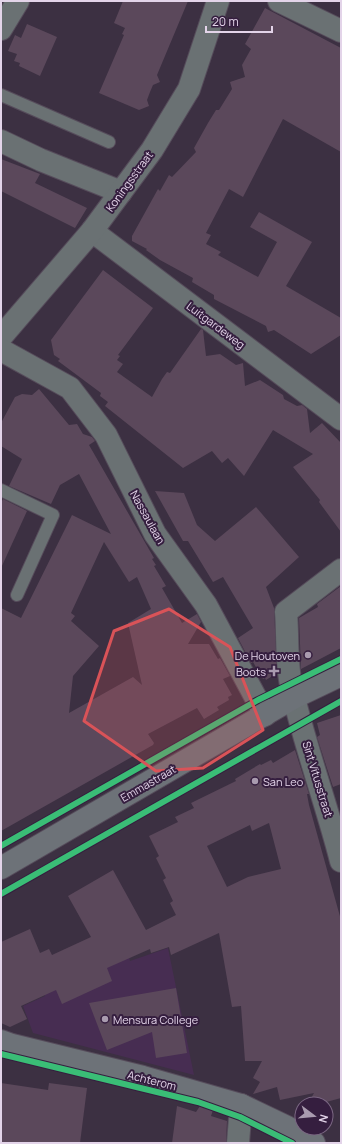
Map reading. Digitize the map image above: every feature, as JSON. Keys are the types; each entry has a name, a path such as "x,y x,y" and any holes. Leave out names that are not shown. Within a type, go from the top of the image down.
{"main road":[{"name":"Emmastraat","path":"1,868 294,697 341,675"},
{"name":"Achterom","path":"1,1041 143,1077 241,1105 287,1127 314,1143"}],"street":[{"path":"1,29 18,1"},
{"name":"Koningsstraat","path":"1,337 92,231 152,150 189,89 218,1"},
{"path":"279,1 341,31"},
{"path":"1,141 41,160 121,192"},
{"name":"Luitgardeweg","path":"92,231 341,419"},
{"name":"Nassaulaan","path":"1,350 70,388 106,435 156,534 206,605 265,715"},
{"path":"294,697 291,683 286,612 341,570"},
{"name":"Sint Vitusstraat","path":"294,697 341,861"},
{"path":"238,1143 241,1105"}],"lane":[{"path":"1,96 109,142"},
{"path":"1,490 53,515 17,595"}],"highlighted area":[{"path":"169,609 230,647 263,730 203,768 156,771 84,721 114,631"}],"shaded area":[{"name":"Mensura College","path":"168,948 194,1075 33,1033 23,1006 45,996 41,987 129,956 130,961"}],"building":[{"path":"123,1 188,1 157,75 160,82 153,85 147,100 149,106 139,110 99,93 124,35 122,34 125,28 114,23"},
{"path":"265,8 341,48 341,152 283,119 243,197 229,189 206,233 211,235 206,244 221,252 218,255 258,277 277,242 250,227 259,212 312,242 286,286 341,318 341,335 311,354 274,330 268,332 266,326 214,299 214,295 192,282 193,278 160,260 146,250 147,249 132,241 132,236 158,189 160,191 169,175 172,177 196,152 194,148 208,123 216,110 219,110 232,89 230,82 245,77 242,65 251,49 245,44"},
{"path":"27,24 57,37 40,76 19,66 20,63 14,61 17,54 8,51 15,35 21,38"},
{"path":"1,159 40,174 35,183 87,208 75,228 1,191"},
{"path":"103,270 153,308 118,355 120,356 117,360 123,364 117,372 152,397 167,372 170,373 201,329 203,330 206,356 220,354 236,365 243,363 245,386 260,380 283,395 284,399 297,406 302,405 307,409 310,433 322,423 341,443 341,532 319,502 320,500 293,467 313,454 273,430 244,476 228,458 222,463 212,451 183,468 105,406 108,402 100,396 101,393 58,361 60,359 54,355 51,340"},
{"path":"39,389 69,425 77,424 83,434 92,437 95,441 89,445 154,558 152,559 156,565 154,566 166,586 162,588 182,623 197,614 201,622 188,644 209,644 218,659 220,658 230,676 223,679 232,695 228,697 229,700 217,707 219,710 204,719 197,708 148,734 154,743 153,745 1,831 1,608 21,618 72,515 111,534 79,474 60,485 51,504 9,486 22,459 1,446 1,423 15,397 22,394 32,395","holes":["104,542 129,582 137,577 151,609 128,623 142,685 133,677 69,713 73,676 99,646 71,621 75,616 71,613"]},
{"path":"155,491 184,493 197,525 215,541 256,507 299,557 266,587 274,608 277,673 266,680 265,678 263,679 253,662 251,663 238,638 253,628 223,577 213,582 188,541 183,541"},
{"path":"3,499 27,511 1,568 1,503"},
{"path":"341,586 341,648 301,669 299,618 318,607 317,604"},
{"path":"341,715 341,784 333,787 317,737 320,735 317,723"},
{"path":"295,750 309,794 307,794 309,805 341,920 341,1098 334,1100 334,1096 312,1096 314,1093 280,1100 277,1087 253,1094 260,1082 253,1078 262,1061 245,1061 241,1006 232,1007 219,933 171,955 169,947 151,953 150,949 107,968 112,981 62,1004 56,990 21,1006 27,1019 10,1027 1,1023 1,942 30,929 40,953 49,949 52,955 91,937 68,896 113,870 146,930 176,915 170,903 173,901 163,880 166,878 156,858 159,856 149,836 178,822 175,817 194,808 191,803 236,781 235,779 260,764 261,765 271,760 273,763","holes":["269,823 281,869 248,877 227,887 207,846 250,825 252,831"]},
{"path":"176,988 187,1053 156,1058 152,1032 107,1050 89,1003"},
{"path":"1,1083 48,1090 49,1083 87,1088 80,1143 1,1143"},
{"path":"177,1106 196,1112 200,1106 213,1110 211,1116 227,1121 226,1143 172,1143"}],"cycle path":[{"path":"1,846 258,700 341,659"},
{"path":"1,894 341,701"},
{"path":"1,1054 198,1102 240,1117 292,1143"}],"place":[{"name":"De Houtoven","path":"308,655"},
{"name":"Boots","path":"274,671"},
{"name":"San Leo","path":"255,781"},
{"name":"Mensura College","path":"105,1019"}]}
